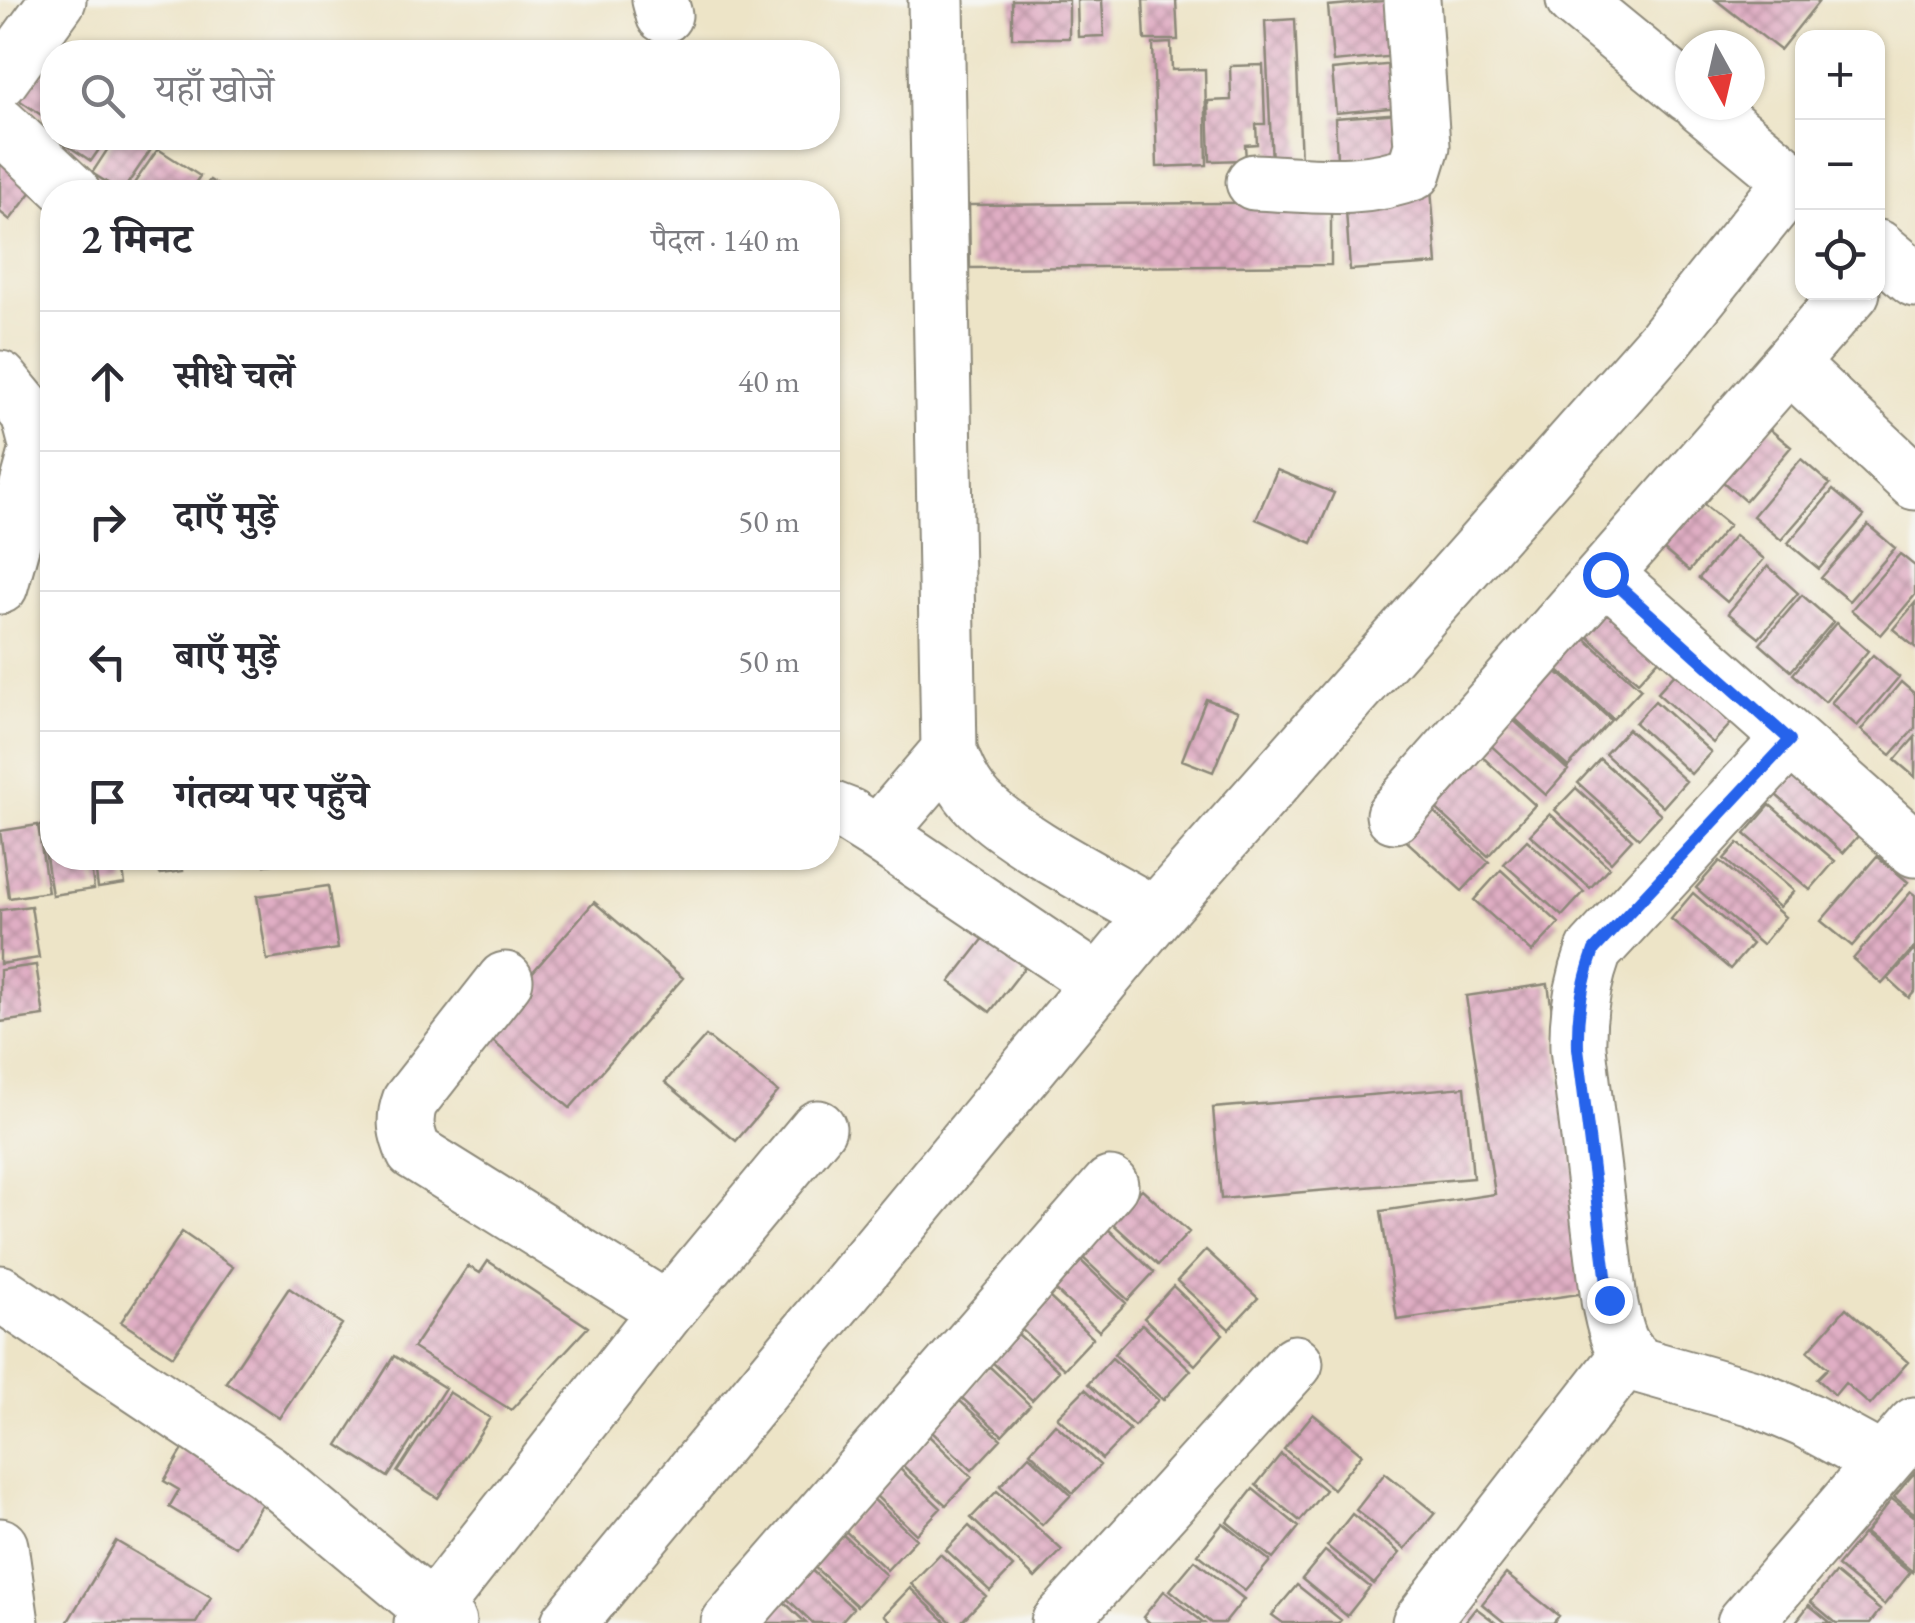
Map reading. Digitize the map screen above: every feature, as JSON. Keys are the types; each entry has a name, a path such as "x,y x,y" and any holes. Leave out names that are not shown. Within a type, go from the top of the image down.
{"street":[{"path":"0,80 58,0"},
{"path":"1254,182 1355,186 1390,182 1414,172 1422,146 1412,0"},
{"path":"1574,0 1675,83"},
{"path":"936,1 948,751 958,776 978,803 1008,828 1156,915"},
{"path":"1720,120 1795,182"},
{"path":"0,125 59,180"},
{"path":"569,1623 1156,915 1795,188"},
{"path":"1394,815 1789,364 1850,300"},
{"path":"1789,364 1915,482"},
{"path":"0,379 29,414 38,449 0,586"},
{"path":"1605,574 1915,849"},
{"path":"1745,1623 1898,1443 1806,1420 1714,1385 1654,1370 1626,1356 1609,1300 1577,1015 1594,950 1790,740"},
{"path":"878,834 948,751"},
{"path":"840,814 878,834 1099,983"},
{"path":"505,980 410,1101 404,1115 406,1134 414,1152 667,1310"},
{"path":"0,1293 266,1470 434,1618 667,1310 818,1128"},
{"path":"729,1623 1110,1185"},
{"path":"1420,1623 1626,1356"},
{"path":"1059,1623 1296,1363"},
{"path":"0,1546 10,1623"}],"building":[{"path":"1012,0 1069,0 1069,38 1012,38"},
{"path":"1077,0 1102,0 1104,36 1078,37"},
{"path":"1143,0 1176,0 1178,40 1145,40"},
{"path":"1393,0 1408,55 1333,62 1328,6"},
{"path":"1716,0 1820,0 1780,50 1765,38 1765,30 1754,30"},
{"path":"1295,19 1301,162 1272,163 1265,21"},
{"path":"1171,43 1172,70 1205,69 1207,165 1157,167 1153,44"},
{"path":"28,61 40,70 40,114 7,92"},
{"path":"1406,63 1410,106 1336,113 1332,70"},
{"path":"1263,65 1265,124 1256,124 1257,144 1245,145 1246,160 1210,161 1208,101 1231,100 1230,66"},
{"path":"1414,112 1417,153 1337,160 1335,118"},
{"path":"0,134 46,173 10,220 0,212"},
{"path":"74,150 99,150 91,161"},
{"path":"107,150 151,150 130,180 103,180 92,173"},
{"path":"157,150 200,176 197,180 136,180"},
{"path":"1431,189 1437,264 1350,270 1345,195"},
{"path":"1331,202 1331,265 970,268 969,205"},
{"path":"1761,422 1791,447 1745,501 1715,475"},
{"path":"1801,459 1830,484 1781,540 1753,516"},
{"path":"1277,470 1334,493 1312,543 1256,519"},
{"path":"1833,490 1864,516 1819,569 1788,543"},
{"path":"1696,498 1729,525 1689,571 1657,544"},
{"path":"1868,525 1895,548 1849,601 1821,578"},
{"path":"1735,535 1764,559 1727,602 1699,578"},
{"path":"1900,554 1915,566 1915,595 1881,635 1851,610"},
{"path":"1768,566 1798,593 1759,638 1728,613"},
{"path":"1600,595 1665,653 1638,682 1574,624"},
{"path":"1802,595 1833,622 1791,671 1760,644"},
{"path":"1915,603 1915,647 1893,629"},
{"path":"1836,623 1868,651 1825,702 1793,674"},
{"path":"1570,625 1641,689 1613,719 1543,656"},
{"path":"1873,655 1899,677 1857,726 1831,703"},
{"path":"1544,660 1611,720 1568,767 1501,706"},
{"path":"1679,669 1735,719 1713,743 1657,693"},
{"path":"1901,682 1915,694 1915,728 1891,755 1861,730"},
{"path":"1206,699 1238,711 1213,772 1182,760"},
{"path":"1655,701 1711,752 1691,774 1635,723"},
{"path":"1510,717 1568,770 1546,795 1487,742"},
{"path":"1628,729 1686,781 1663,807 1605,754"},
{"path":"1915,737 1915,777 1895,760"},
{"path":"1477,752 1535,805 1488,856 1430,803"},
{"path":"1600,759 1661,814 1639,838 1578,783"},
{"path":"1799,768 1867,826 1843,853 1776,795"},
{"path":"1576,788 1632,839 1611,862 1555,810"},
{"path":"1770,805 1835,861 1810,890 1745,834"},
{"path":"1430,809 1489,862 1462,891 1403,838"},
{"path":"1550,814 1609,867 1590,888 1530,835"},
{"path":"38,825 40,870 45,870 48,892 9,898 0,831"},
{"path":"1527,840 1584,892 1562,916 1504,864"},
{"path":"1738,843 1794,891 1779,907 1724,859"},
{"path":"1877,856 1908,882 1852,946 1821,921"},
{"path":"1720,861 1785,917 1762,945 1696,888"},
{"path":"48,870 92,870 94,889 52,895"},
{"path":"96,870 123,870 125,884 98,888"},
{"path":"1501,870 1559,923 1532,952 1474,900"},
{"path":"328,886 338,949 267,960 257,896"},
{"path":"1911,892 1915,895 1915,946 1882,984 1853,959"},
{"path":"1693,893 1752,944 1730,969 1671,919"},
{"path":"594,902 683,978 570,1108 481,1031"},
{"path":"31,906 39,958 0,964 0,910"},
{"path":"995,924 1035,954 990,1012 950,982"},
{"path":"1915,949 1915,991 1909,998 1888,979"},
{"path":"36,965 44,1016 0,1022 0,970"},
{"path":"1548,984 1593,1292 1397,1320 1381,1211 1495,1194 1466,996"},
{"path":"706,1036 778,1092 736,1141 665,1082"},
{"path":"1465,1087 1473,1178 1221,1199 1213,1108"},
{"path":"1142,1189 1189,1232 1158,1265 1111,1222"},
{"path":"1107,1228 1154,1272 1128,1300 1081,1256"},
{"path":"182,1232 233,1267 173,1356 121,1322"},
{"path":"1206,1250 1258,1298 1229,1329 1177,1281"},
{"path":"1079,1259 1126,1303 1099,1331 1053,1288"},
{"path":"488,1261 588,1327 511,1410 413,1348 468,1266 480,1273"},
{"path":"1173,1286 1223,1334 1195,1365 1144,1318"},
{"path":"289,1288 342,1324 279,1418 226,1382"},
{"path":"1049,1297 1093,1338 1064,1369 1020,1328"},
{"path":"1846,1308 1908,1362 1870,1405 1845,1383 1835,1395 1817,1379 1828,1368 1808,1351"},
{"path":"1142,1324 1191,1370 1163,1400 1114,1354"},
{"path":"1018,1334 1059,1371 1032,1400 992,1362"},
{"path":"394,1356 445,1388 388,1477 338,1445"},
{"path":"1112,1358 1158,1400 1134,1426 1088,1384"},
{"path":"989,1366 1030,1405 1002,1435 960,1396"},
{"path":"1085,1389 1130,1430 1102,1459 1057,1417"},
{"path":"449,1392 490,1418 438,1498 397,1472"},
{"path":"960,1401 1001,1439 972,1470 931,1431"},
{"path":"1313,1414 1362,1454 1333,1489 1284,1449"},
{"path":"1055,1424 1100,1465 1073,1493 1030,1452"},
{"path":"929,1436 972,1477 946,1505 901,1464"},
{"path":"185,1446 267,1495 236,1547 169,1507 179,1490 164,1481"},
{"path":"1281,1454 1325,1490 1300,1521 1256,1485"},
{"path":"1029,1455 1071,1495 1042,1525 1000,1486"},
{"path":"899,1468 941,1508 916,1534 874,1494"},
{"path":"1915,1472 1915,1514 1894,1497"},
{"path":"1385,1473 1435,1513 1405,1549 1356,1510"},
{"path":"1253,1489 1299,1527 1273,1559 1227,1522"},
{"path":"997,1491 1062,1550 1035,1578 971,1518"},
{"path":"871,1497 916,1539 887,1570 842,1528"},
{"path":"1892,1499 1915,1517 1913,1572 1865,1533"},
{"path":"1352,1514 1400,1553 1374,1584 1327,1546"},
{"path":"1223,1523 1270,1561 1245,1591 1198,1554"},
{"path":"969,1526 1013,1567 990,1591 946,1550"},
{"path":"840,1532 886,1575 857,1606 811,1564"},
{"path":"1863,1534 1910,1573 1884,1605 1837,1566"},
{"path":"116,1541 211,1597 196,1623 67,1623"},
{"path":"1325,1551 1370,1587 1347,1616 1302,1579"},
{"path":"940,1554 986,1596 960,1623 952,1623 911,1584"},
{"path":"1195,1560 1244,1599 1225,1623 1211,1623 1170,1590"},
{"path":"808,1567 853,1608 840,1623 813,1623 782,1594"},
{"path":"1835,1573 1880,1610 1870,1623 1836,1623 1811,1602"},
{"path":"1506,1574 1559,1616 1553,1623 1505,1623 1482,1604"},
{"path":"1297,1585 1341,1620 1283,1623 1272,1615"},
{"path":"910,1588 947,1623 893,1623 884,1615"},
{"path":"1164,1591 1204,1623 1150,1623 1143,1617"},
{"path":"781,1599 806,1623 758,1623"},
{"path":"1809,1605 1831,1623 1795,1623"},
{"path":"1476,1608 1496,1623 1464,1623"}],"route":[{"path":"1605,574 1790,740 1594,950 1584,978 1577,1015 1578,1048 1609,1300"}]}
